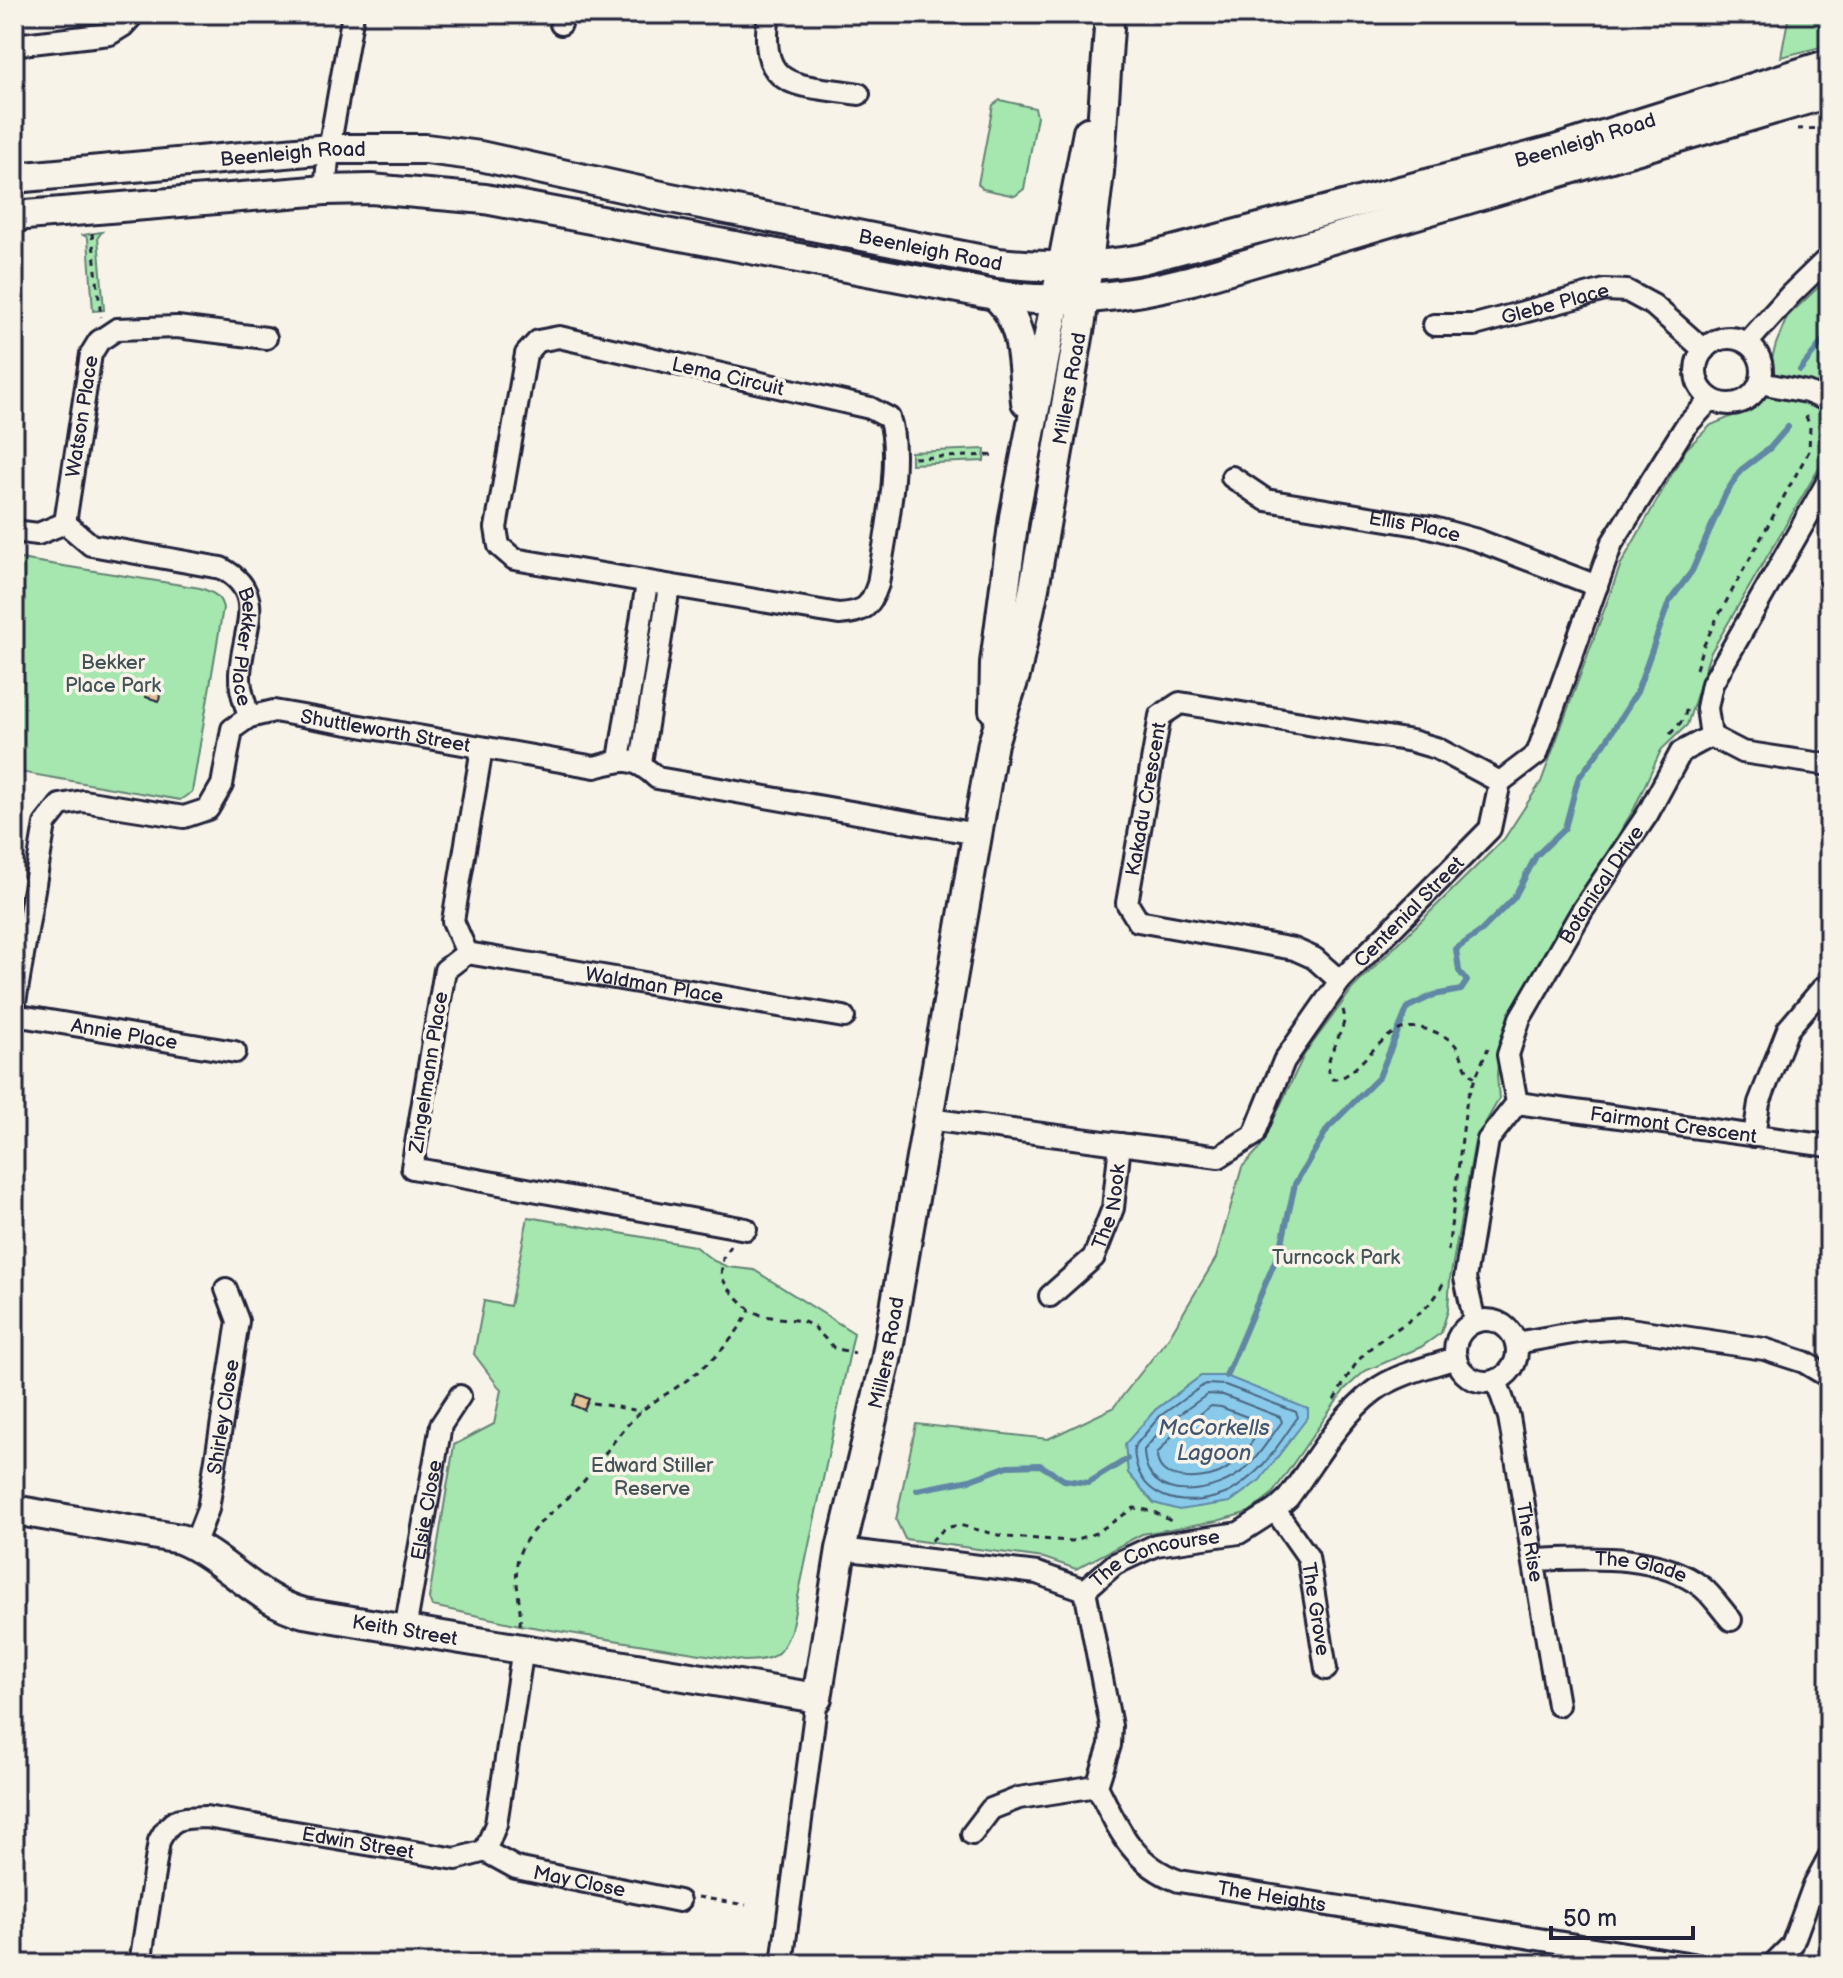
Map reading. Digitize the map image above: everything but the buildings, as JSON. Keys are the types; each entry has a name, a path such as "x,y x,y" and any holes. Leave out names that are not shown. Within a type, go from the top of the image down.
{"main road":[{"name":"Millers Road","path":"993,743 995,663 1014,517 1054,301 1073,267 1110,21"},
{"name":"Beenleigh Road","path":"14,178 329,149 426,149 480,156 666,197 983,260 1037,267 1073,267 1142,259 1552,151 1829,64"},
{"name":"Beenleigh Road","path":"14,216 325,190 371,189 485,199 995,295 1054,301 1153,290 1192,280 1829,93"},
{"name":"Millers Road","path":"817,1698 841,1549 886,1360 993,743 1016,672 1034,588 1083,299 1073,267"},
{"path":"995,295 1009,310 1018,330 1030,431"},
{"name":"Keith Street","path":"14,1510 180,1539 194,1545 282,1607 405,1630 521,1637 817,1698"}],"street":[{"path":"14,45 110,34 134,14"},
{"path":"325,190 329,149 353,14"},
{"path":"769,14 765,48 774,71 783,79 794,84 859,94"},
{"path":"1747,343 1829,257"},
{"name":"Glebe Place","path":"1434,325 1475,325 1605,290 1627,291 1653,305 1704,350"},
{"name":"Watson Place","path":"65,523 91,354 105,336 117,329 177,327 266,338"},
{"name":"Lema Circuit","path":"559,337 870,408 889,418 894,433 894,459 878,584 872,603 856,613 839,614 647,583 514,559 499,546 496,528 526,354 538,341 559,337"},
{"path":"1723,339 1747,343 1761,361 1760,383 1754,393 1744,401 1721,403 1711,399 1702,391 1696,377 1696,366 1704,350 1723,339"},
{"path":"1760,383 1807,392 1829,401"},
{"path":"1500,782 1537,754 1612,543 1685,427 1711,399"},
{"name":"Ellis Place","path":"1232,477 1266,500 1430,527 1477,540 1597,586"},
{"path":"1829,479 1712,684 1707,708 1711,736 1742,752 1829,765"},
{"path":"14,531 38,534 65,523"},
{"name":"Bekker Place","path":"65,523 91,545 221,568 235,576 246,588 250,605 240,671 240,687 249,717"},
{"path":"619,760 647,583"},
{"path":"641,763 669,587"},
{"name":"Kakadu Crescent","path":"1340,981 1314,958 1294,949 1138,921 1127,903 1160,716 1180,703 1412,741 1436,748 1500,782"},
{"name":"Shuttleworth Street","path":"249,717 274,711 595,767 619,760 641,763 657,778 977,834"},
{"path":"14,1008 45,824 60,805 83,801 184,817 208,809 222,785 232,729 249,717"},
{"name":"Botanical Drive","path":"1517,1103 1508,1055 1520,1018 1582,911 1647,815 1681,752 1711,736"},
{"path":"467,953 453,921 482,748"},
{"name":"Centenial Street","path":"928,1119 1219,1157 1254,1135 1284,1061 1340,981 1490,829 1500,782"},
{"name":"Waldman Place","path":"467,953 844,1017"},
{"name":"Zingelmann Place","path":"467,953 445,970 412,1168 746,1229"},
{"path":"1754,1136 1759,1103 1788,1029 1822,989"},
{"name":"Annie Place","path":"14,1015 235,1052"},
{"path":"1475,1322 1465,1278 1488,1140 1517,1103"},
{"name":"Fairmont Crescent","path":"1517,1103 1829,1146"},
{"name":"The Nook","path":"1050,1296 1094,1257 1113,1208 1120,1144"},
{"name":"Shirley Close","path":"194,1545 208,1509 238,1321 226,1289"},
{"path":"1475,1322 1497,1322 1509,1330 1516,1343 1513,1365 1496,1380 1471,1378 1464,1373 1456,1358 1459,1337 1475,1322"},
{"path":"1516,1343 1584,1331 1623,1328 1764,1349 1804,1362 1829,1377"},
{"name":"The Concourse","path":"841,1549 1037,1573 1085,1590 1115,1564 1156,1545 1239,1533 1288,1498 1352,1411 1376,1390 1403,1376 1456,1358"},
{"name":"The Rise","path":"1496,1380 1509,1417 1558,1705"},
{"name":"Elsie Close","path":"405,1630 441,1425 460,1396"},
{"name":"The Grove","path":"1275,1510 1308,1557 1326,1669"},
{"name":"The Glade","path":"1534,1560 1584,1558 1669,1569 1702,1588 1731,1620"},
{"path":"972,1834 991,1809 1019,1798 1097,1786 1110,1745 1111,1726 1085,1590"},
{"path":"485,1851 496,1824 521,1637"},
{"name":"Millers Road","path":"782,1964 817,1698"},
{"name":"The Heights","path":"1097,1786 1116,1824 1142,1861 1158,1874 1179,1881 1693,1964"},
{"name":"Edwin Street","path":"140,1964 159,1841 167,1826 178,1818 206,1817 456,1859 485,1851"},
{"name":"May Close","path":"485,1851 516,1868 679,1901"},
{"path":"1773,1964 1792,1945 1814,1885 1829,1857"}],"path":[{"path":"91,230 99,310 105,336"},
{"path":"1694,678 1709,635 1809,451 1810,426 1803,410 1807,392 1820,372 1829,369"},
{"path":"894,459 996,455"},
{"path":"1667,738 1684,719 1687,705"},
{"path":"1327,999 1346,1014 1329,1062 1332,1079 1347,1076 1371,1049 1403,1028 1417,1028 1450,1040 1461,1054 1468,1073 1476,1078"},
{"path":"1447,1259 1467,1098 1489,1046"},
{"path":"746,1229 731,1246 720,1267 728,1288 750,1310 763,1316 802,1321 813,1326 834,1348 855,1353"},
{"path":"1326,1411 1353,1365 1374,1345 1425,1309 1440,1293 1446,1274"},
{"path":"521,1637 516,1574 524,1544 578,1487 641,1411 697,1373 729,1343 750,1310"},
{"path":"593,1403 641,1411"},
{"path":"927,1544 945,1528 959,1525 1006,1537 1072,1541 1096,1533 1134,1508 1152,1511 1175,1522"},
{"path":"679,1901 700,1896 746,1905"}],"green space":[{"path":"1789,14 1829,14 1829,45 1781,57"},
{"path":"1000,100 1035,108 1037,116 1024,189 1015,196 983,189 978,184 993,105"},
{"path":"102,232 98,237 104,310 93,311 88,238 83,235"},
{"name":"Turncock Park","path":"1829,277 1829,403 1821,417 1828,438 1822,463 1710,654 1687,725 1661,750 1634,809 1512,1009 1500,1043 1497,1075 1499,1099 1475,1141 1450,1279 1448,1310 1441,1333 1421,1347 1365,1371 1345,1389 1272,1494 1249,1512 1142,1534 1076,1569 1044,1558 905,1539 896,1520 916,1424 1048,1439 1113,1408 1169,1337 1216,1258 1242,1167 1260,1148 1304,1055 1353,988 1504,839 1541,782 1621,564 1686,449 1711,425 1759,405 1787,317","holes":["1201,1376 1226,1376 1155,1410"]},
{"path":"985,449 984,461 911,464 911,452"},
{"name":"Bekker Place Park","path":"14,558 200,588 218,597 223,608 192,792 180,800 14,771"},
{"name":"Edward Stiller Reserve","path":"528,1217 694,1246 728,1267 754,1270 854,1333 791,1630 783,1647 774,1656 744,1661 520,1625 432,1606 429,1598 454,1445 494,1424 501,1390 474,1354 484,1301 510,1306"}],"water":[{"name":"McCorkells Lagoon","path":"1201,1376 1226,1376 1308,1409 1308,1417 1260,1480 1230,1502 1179,1510 1154,1503 1128,1473 1125,1444 1155,1410"}],"waterway":[{"path":"1800,370 1829,333"},
{"path":"1226,1376 1281,1247 1295,1184 1328,1128 1379,1077 1408,1007 1434,995 1461,990 1467,981 1459,971 1456,949 1480,932 1514,898 1536,856 1565,828 1578,779 1637,692 1669,602 1692,571 1726,493 1741,470 1770,448 1788,427"},
{"path":"917,1490 970,1480 1008,1466 1040,1465 1064,1480 1088,1483 1127,1459"}]}
